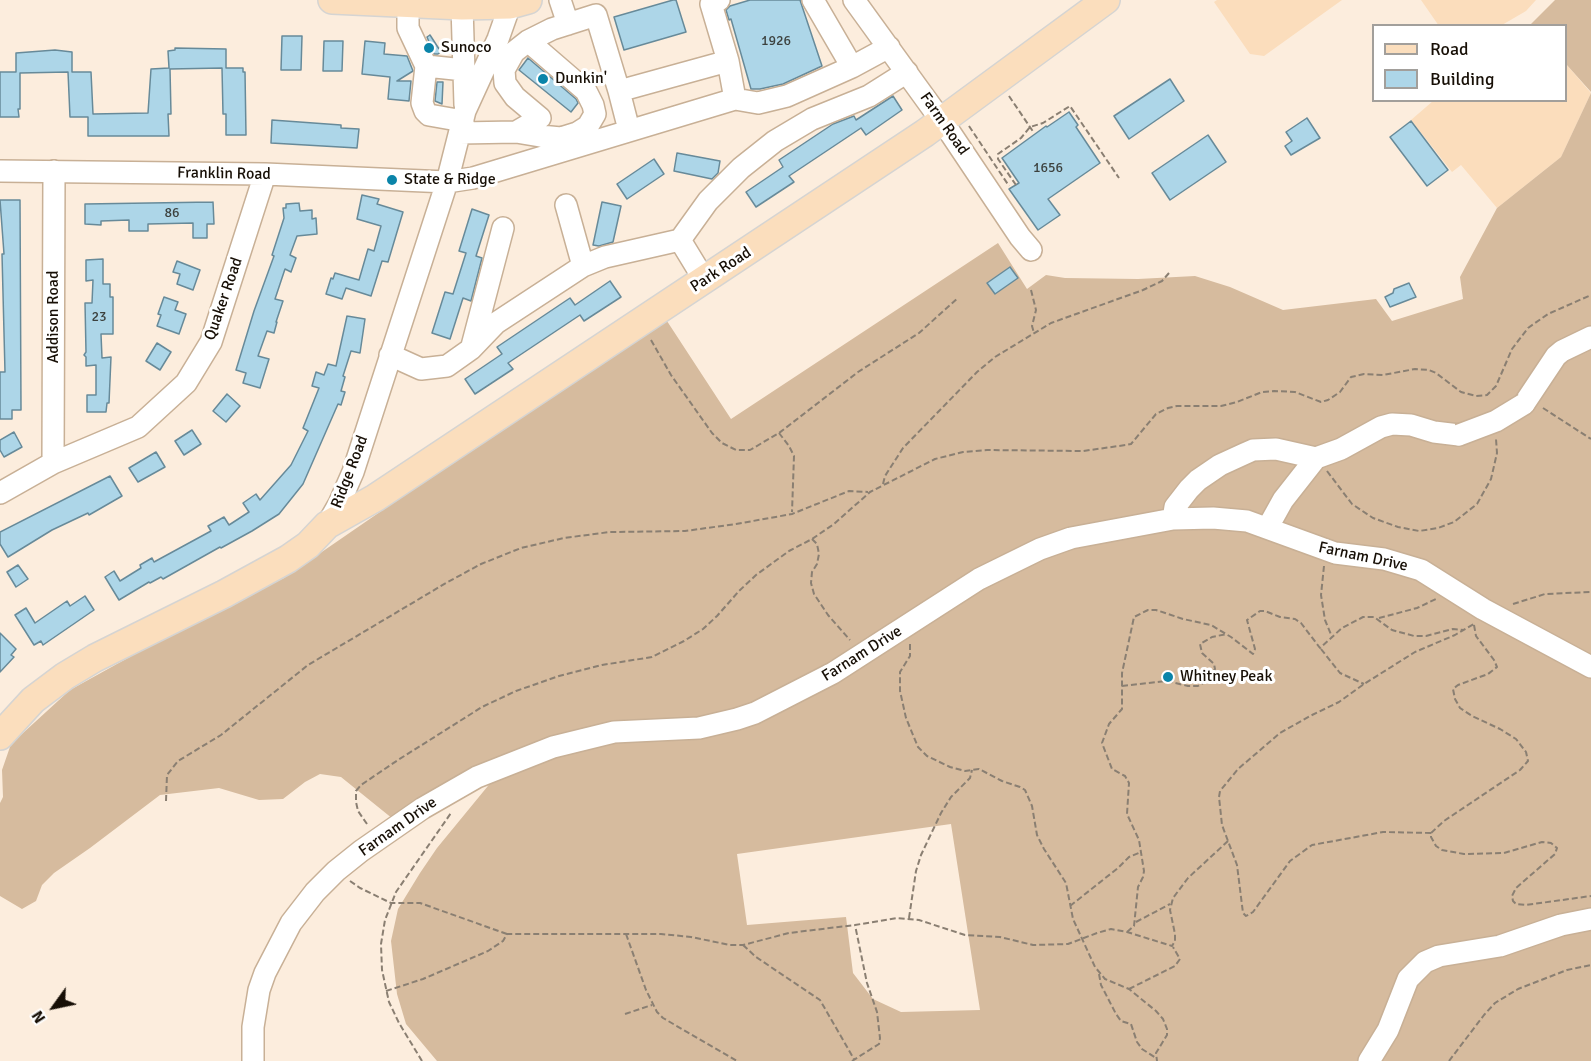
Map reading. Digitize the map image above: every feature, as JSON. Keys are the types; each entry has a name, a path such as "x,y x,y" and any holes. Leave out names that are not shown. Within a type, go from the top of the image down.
{"main road":[{"path":"332,0 408,4 519,2"},
{"name":"Park Road","path":"327,525 375,498 705,280 953,120 1106,0"},
{"name":"Ridge Road","path":"0,736 33,700 65,676 95,658 275,567 308,545 327,525"}],"street":[{"path":"560,0 568,24"},
{"path":"813,0 852,67"},
{"name":"Farm Road","path":"854,0 907,72 953,120 1014,228 1031,250"},
{"path":"714,1 735,99 758,103 787,96 852,67 889,47"},
{"name":"Ridge Road","path":"327,525 353,472 447,182 463,122 498,39 519,2"},
{"path":"408,4 408,28 426,66 422,103 424,111 429,115 516,132 561,138 569,142 588,126 595,114 593,105 585,92 528,40"},
{"name":"Ridge Road","path":"463,122 464,70 471,4"},
{"path":"516,132 540,118 515,97 505,83 504,70 514,52 528,40 596,15 629,130"},
{"path":"619,91 728,61"},
{"path":"426,66 464,70"},
{"path":"390,355 420,369 447,366 471,349 496,323 583,266 605,257 680,240 708,201 741,168 775,141 812,119 869,96 907,72"},
{"name":"Franklin Road","path":"0,171 265,174 447,182 473,178 569,142 629,130 735,99"},
{"name":"Addison Road","path":"53,464 54,171"},
{"name":"Quaker Road","path":"0,493 53,464 138,427 186,383 211,342 265,174"},
{"path":"566,206 583,266"},
{"path":"471,349 503,228"},
{"path":"680,240 705,280"},
{"path":"1268,527 1283,500 1316,458 1341,449 1381,427 1392,424 1411,425 1434,432 1459,435 1496,421 1527,401 1556,356 1591,337"},
{"path":"1173,519 1175,507 1198,480 1220,465 1253,450 1276,449 1316,458"},
{"name":"Farnam Drive","path":"253,1061 255,1007 265,973 285,932 299,911 336,871 442,796 477,777 554,747 614,732 684,730 737,719 791,696 866,653 979,579 1054,543 1086,534 1173,519 1247,521 1327,550 1384,559 1411,566 1450,588 1484,616 1591,667"},
{"path":"1369,1061 1388,1030 1408,979 1425,962 1439,956 1500,946 1561,925 1591,919"}],"path":[{"path":"1004,88 1034,133"},
{"path":"1016,185 998,159 998,154 1021,138 1030,128 1043,123 1070,106 1119,178"},
{"path":"953,120 998,170 1009,186"},
{"path":"1082,136 1088,132"},
{"path":"1088,145 1094,141"},
{"path":"1097,158 1103,154"},
{"path":"998,170 1004,167"},
{"path":"883,484 885,476 903,448 977,372 995,357 1034,333 1068,316 1143,290 1162,281 1168,273"},
{"path":"1031,290 1036,309 1032,326 1034,333"},
{"path":"377,840 358,811 356,791 361,785 482,707 516,691 559,676 622,661 652,657 663,652 703,629 756,575 789,551 834,524 870,492 935,459 963,452 987,450 1083,451 1131,444 1156,414 1177,406 1221,405 1237,402 1262,392 1274,391 1295,392 1321,402 1340,392 1357,375 1383,375 1415,369 1429,370 1461,392 1476,396 1486,395 1496,386 1512,349 1528,328 1548,314 1591,295"},
{"path":"641,323 671,375 700,417 722,443 736,450 750,450 779,433 858,372 919,333 958,298"},
{"path":"1527,401 1591,439"},
{"path":"779,433 794,456 792,514"},
{"path":"1316,458 1352,504 1373,518 1398,527 1419,531 1438,528 1454,522 1478,504 1491,479 1497,453 1496,436"},
{"path":"166,801 168,775 178,761 221,735 308,665 446,582 481,564 520,548 564,538 610,532 685,531 736,524 792,514 849,491 870,492"},
{"path":"812,539 817,544 819,554 812,572 811,583 814,594 839,627 866,653"},
{"path":"1327,550 1320,595 1325,620 1332,637"},
{"path":"1379,618 1418,608 1436,599 1450,588"},
{"path":"1484,616 1476,636 1497,667 1488,674 1458,685 1453,689 1455,699 1460,708 1472,717 1516,739 1526,752 1528,761 1520,770 1477,797 1431,833 1383,832 1312,845 1290,861 1252,912 1246,916 1243,913 1237,865 1222,825 1219,797 1220,791 1238,769 1280,733 1339,702 1415,652 1464,630 1484,616 1524,599 1545,594 1591,592"},
{"path":"1137,935 1134,924 1138,887 1144,871 1139,840 1127,813 1130,783 1125,776 1112,769 1102,747 1109,724 1122,709 1123,665 1128,650 1132,620 1152,609 1161,610 1183,619 1211,625 1253,654 1255,648 1247,620 1255,613 1265,611 1280,617 1295,619 1301,623 1340,673 1364,684"},
{"path":"1320,648 1358,618 1374,616 1392,630 1414,636 1426,636 1453,629 1464,630"},
{"path":"906,627 910,656 900,672 900,691 912,733 922,752 957,769 978,769 1025,790 1032,806 1041,842 1066,883 1072,919 1100,974 1101,985 1121,1021 1131,1024 1137,1042 1142,1049 1156,1059 1161,1043 1167,1035 1167,1029 1156,1011 1129,989 1113,984 1100,974"},
{"path":"1122,686 1167,681 1198,686 1207,681 1215,669 1214,664 1202,653 1200,644 1212,637 1227,634"},
{"path":"909,918 916,871 921,855 941,813 951,797 970,778 972,770"},
{"path":"422,1061 399,1023 386,991 381,944 385,920 396,892 453,810"},
{"path":"1431,833 1436,846 1442,850 1464,854 1504,853 1542,842 1554,844 1557,848 1555,854 1530,874 1513,892 1512,898 1516,904 1526,905 1591,896"},
{"path":"1127,932 1134,924 1170,904 1181,886 1228,841"},
{"path":"1070,906 1129,857 1141,852"},
{"path":"336,871 360,888 391,903 420,903 507,934 569,936 626,934 691,937 730,945 743,945 789,933 909,918 965,935 1000,938 1033,945 1068,944 1111,929 1172,946 1180,955 1175,966 1129,989"},
{"path":"1170,904 1175,934 1172,946"},
{"path":"743,945 756,957 820,1000 853,1060 879,1044 880,1038 877,1012 867,982 855,925"},
{"path":"386,991 423,979 488,951 502,941 507,934"},
{"path":"626,934 652,1005 663,1018 736,1061"},
{"path":"1449,1061 1495,1003 1518,989 1566,970 1591,965"},
{"path":"625,1014 652,1005"}],"shaded area":[{"path":"1217,0 1342,0 1264,56 1250,54 1214,2"},
{"path":"1421,0 1536,0 1526,11 1504,24 1438,24"},
{"path":"1555,0 1591,0 1591,92 1567,65 1567,24 1531,24"},
{"path":"1567,65 1591,93 1561,157 1497,208 1461,165 1452,172 1411,120 1432,102 1567,102"},
{"path":"1591,93 1591,1061 437,1061 406,1024 397,994 391,941 398,909 420,873 437,848 492,781 393,819 341,777 320,774 283,799 259,800 219,788 160,795 54,873 42,885 36,901 22,909 0,896 2,770 11,744 70,690 182,628 284,578 665,318 731,419 998,243 1027,289 1046,275 1065,278 1138,279 1195,276 1230,287 1283,310 1376,299 1392,321 1463,299 1460,277 1497,208 1561,157","holes":["951,824 980,1010 901,1012 873,999 853,973 846,917 747,925 737,854"]}],"building":[{"path":"676,0 686,32 624,50 614,17"},
{"path":"750,0 800,0 822,66 783,84 751,89 731,19 729,20 726,10 730,6"},
{"path":"430,35 441,52 438,54 434,54 427,37"},
{"path":"282,36 302,36 301,70 281,70"},
{"path":"324,41 343,41 342,71 323,71"},
{"path":"365,41 385,43 384,54 407,56 413,71 397,81 411,81 409,101 388,99 390,77 362,74"},
{"path":"175,48 226,49 226,68 243,68 245,72 246,135 226,135 222,68 170,69 169,136 88,136 88,117 70,117 68,72 20,73 19,117 0,117 0,72 16,72 16,53 55,50 72,52 72,72 91,72 93,114 148,113 151,69 169,68 168,51 175,50"},
{"path":"528,58 576,99 578,103 571,112 519,70"},
{"path":"1170,79 1184,101 1129,139 1114,116"},
{"path":"437,82 443,82 442,104 435,101"},
{"path":"893,96 902,110 866,135 861,128 789,176 794,182 756,207 746,192 783,167 779,160 833,124 854,116 856,120"},
{"path":"1069,112 1078,125 1076,127 1100,163 1048,199 1060,215 1038,230 1009,189 1019,183 1002,158"},
{"path":"1307,118 1320,138 1291,155 1285,146 1292,141 1286,132"},
{"path":"272,120 341,125 341,128 359,129 357,148 271,143"},
{"path":"1411,121 1448,170 1427,186 1390,137"},
{"path":"1208,135 1226,162 1170,200 1152,173"},
{"path":"677,153 720,161 718,173 712,179 674,171"},
{"path":"654,159 664,174 627,199 617,184"},
{"path":"362,195 379,199 377,204 403,212 388,262 382,261 371,296 346,288 342,299 326,294 331,278 333,279 335,273 359,280 368,249 374,251 381,226 357,219"},
{"path":"0,200 20,200 21,410 12,410 12,419 0,419 0,372 5,372 2,254 4,254"},
{"path":"213,202 214,224 207,224 207,238 193,238 193,223 148,224 148,231 129,231 129,220 101,221 101,225 85,224 85,204"},
{"path":"602,202 621,206 613,242 599,246 593,245"},
{"path":"299,203 300,211 312,210 312,219 316,218 317,234 297,236 290,255 296,258 291,272 285,269 275,299 283,301 274,333 267,331 258,356 269,359 260,388 243,383 246,373 236,370 274,256 272,255 284,218 283,208 286,208 286,204"},
{"path":"472,209 489,215 476,256 482,258 471,301 463,298 450,339 432,333 445,292 453,294 466,253 459,251"},
{"path":"103,259 103,284 110,284 110,297 113,297 113,334 101,334 102,358 111,357 109,403 107,403 106,412 87,412 87,395 96,395 96,365 86,366 84,355 86,352 85,303 92,303 93,280 86,281 86,260"},
{"path":"177,261 200,270 193,290 177,284 180,274 173,272"},
{"path":"1010,267 1018,278 995,294 987,283"},
{"path":"610,281 621,297 584,321 580,315 508,363 513,369 475,394 465,379 502,354 497,347 570,298 575,305"},
{"path":"1409,283 1416,297 1390,307 1385,297 1393,293 1394,289"},
{"path":"164,297 178,302 175,310 186,314 179,334 157,326 161,315 158,314"},
{"path":"347,316 365,319 360,353 351,351 343,376 345,377 341,391 345,392 341,405 338,404 303,484 279,514 221,548 163,579 161,577 149,582 119,600 105,577 114,571 120,581 152,558 154,562 211,531 208,526 224,517 229,525 249,512 243,503 256,494 260,500 291,465 308,431 303,428 319,388 312,386 316,372 324,375 328,364 336,366"},
{"path":"157,343 171,352 160,370 146,361"},
{"path":"227,394 240,406 226,422 213,411"},
{"path":"192,430 201,444 184,455 175,441"},
{"path":"14,432 22,447 4,457 0,450 0,440"},
{"path":"156,452 165,467 138,482 129,468"},
{"path":"110,476 122,496 89,515 88,513 52,530 8,557 0,544 0,532"},
{"path":"18,565 28,579 16,587 7,572"},
{"path":"85,596 94,610 43,645 41,641 34,645 15,615 26,608 35,623 67,601 70,606"},
{"path":"0,633 16,649 11,655 14,657 0,672"}],"place":[{"name":"Sunoco","path":"429,48"},
{"name":"Dunkin'","path":"543,79"},
{"name":"State & Ridge","path":"392,180"},
{"name":"Whitney Peak","path":"1168,677"}]}
